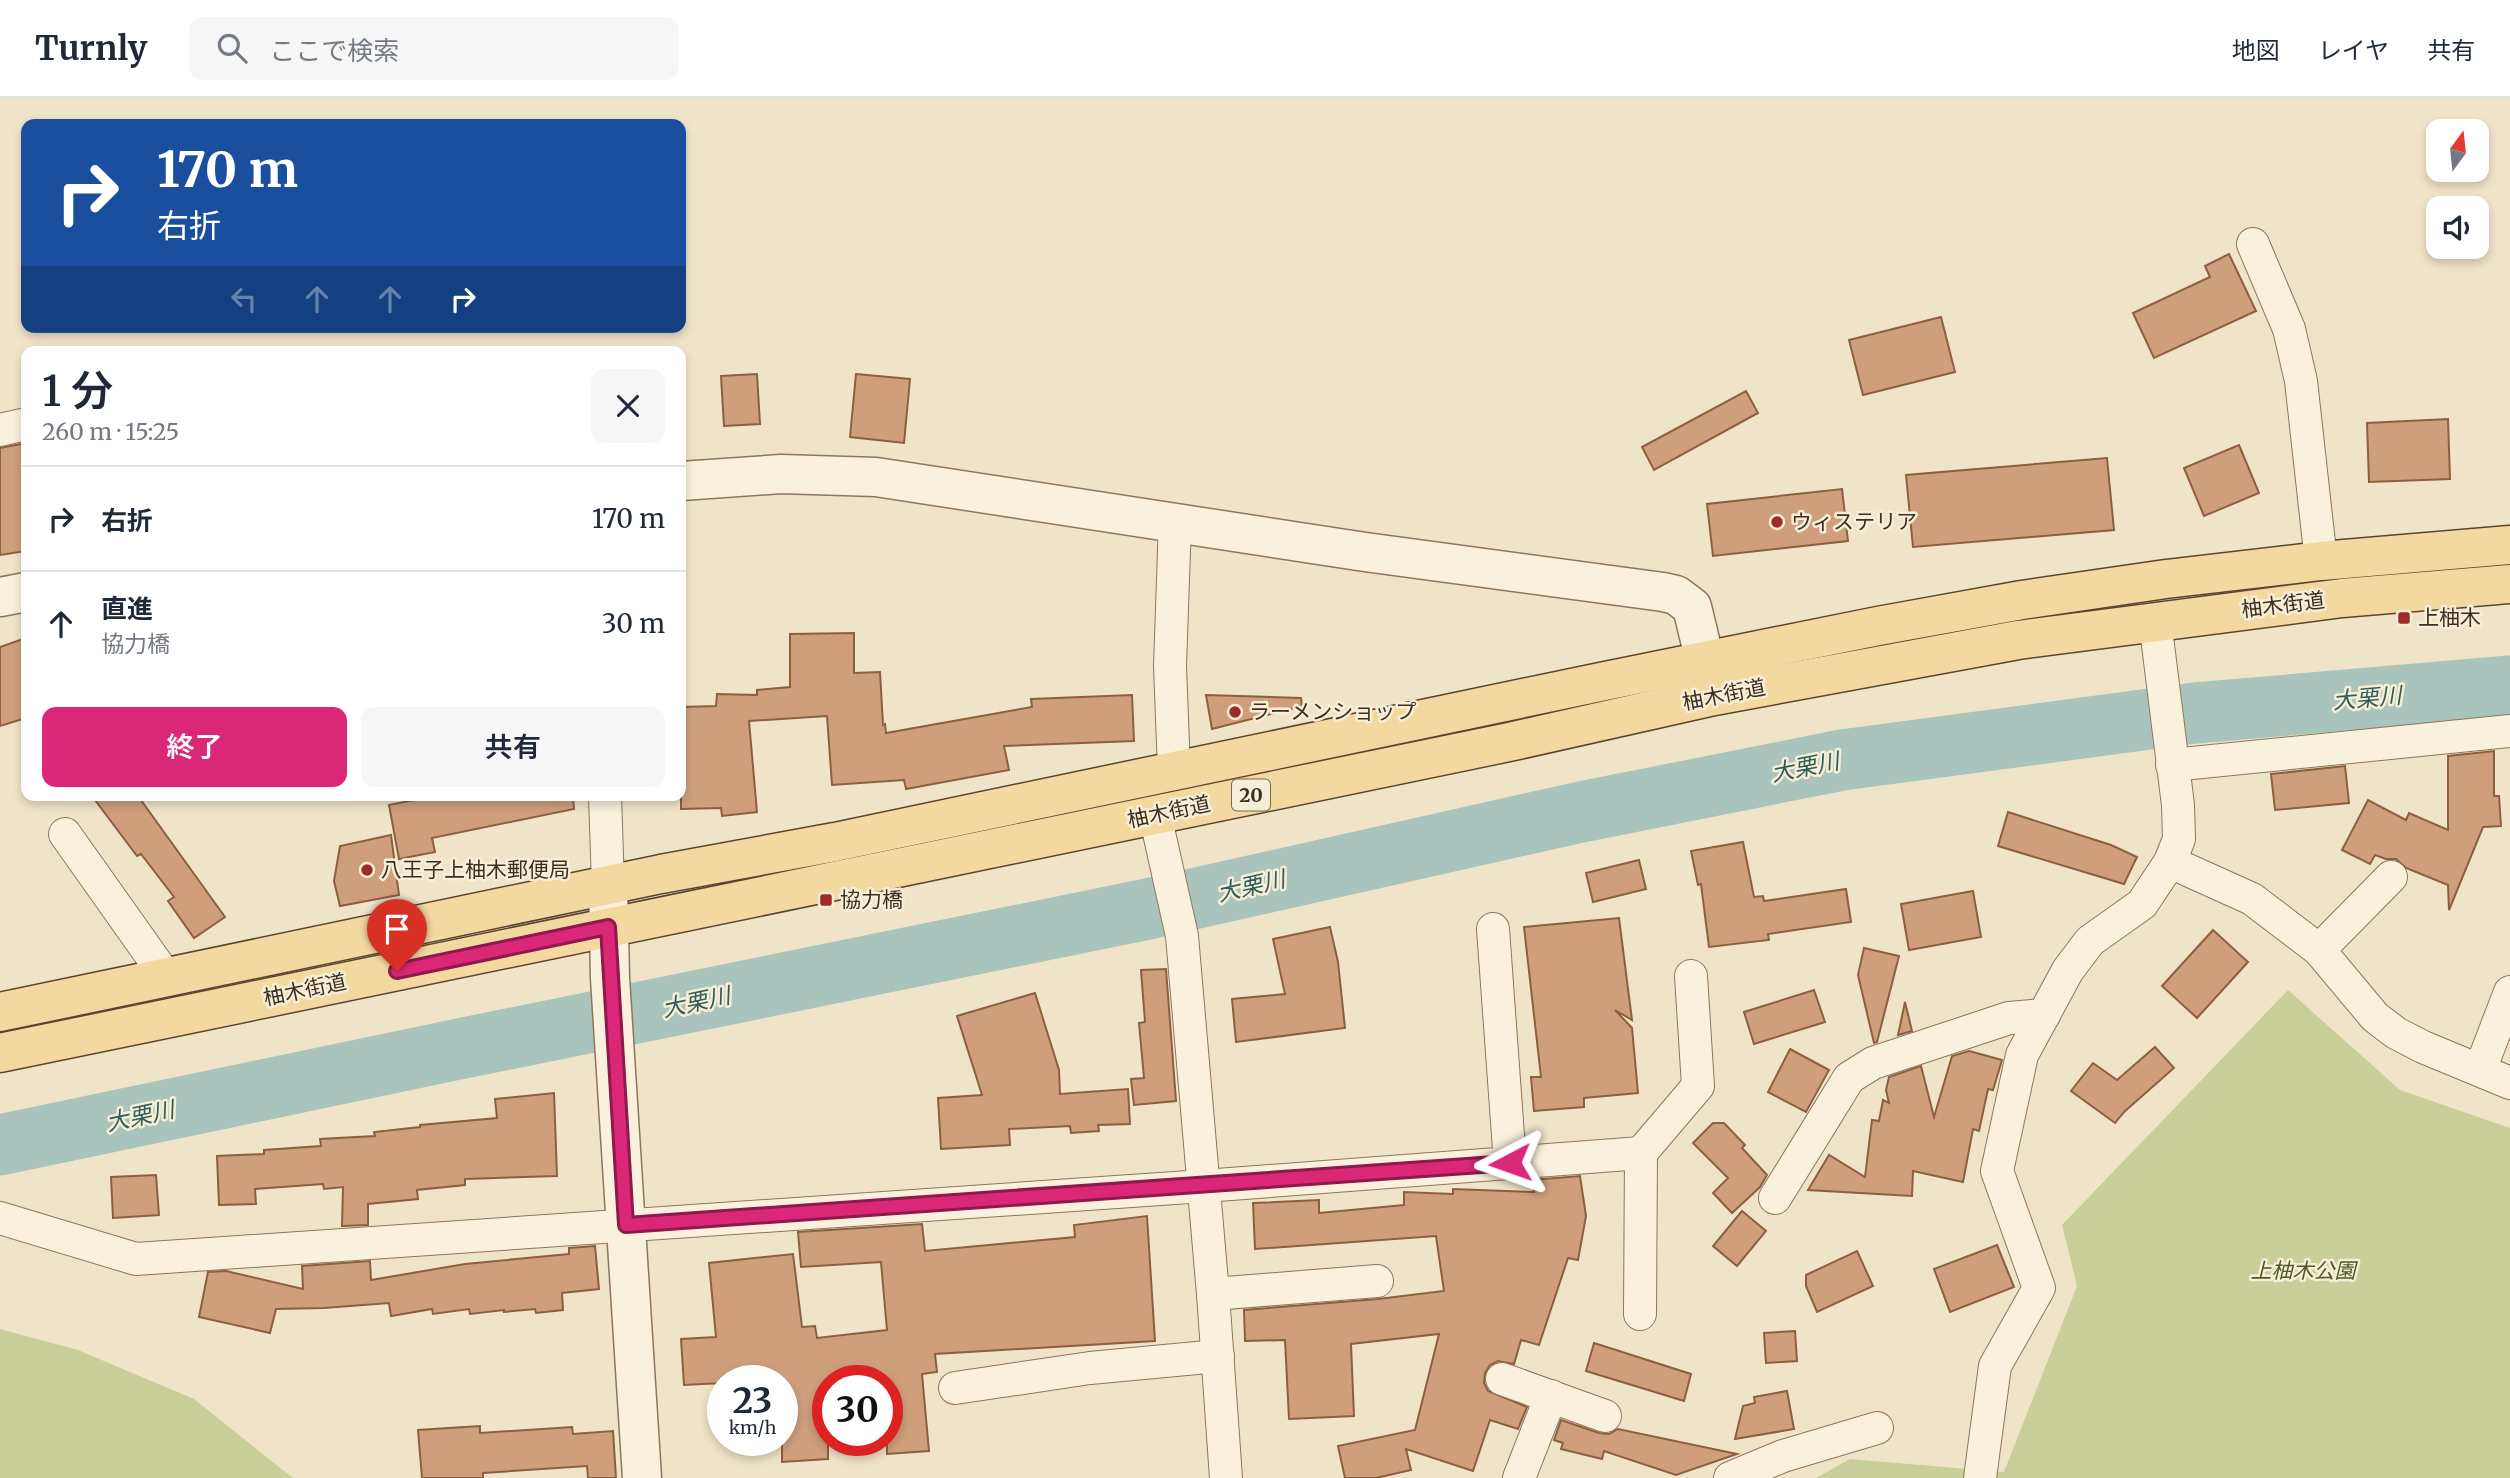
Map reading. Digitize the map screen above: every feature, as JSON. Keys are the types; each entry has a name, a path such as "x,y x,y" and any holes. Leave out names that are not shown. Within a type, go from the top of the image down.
{"main road":[{"name":"柚木街道","path":"0,1053 1509,742 1710,679 1812,638 2022,600 2154,581 2320,561 2510,545"},
{"name":"柚木街道","path":"0,1012 608,885 835,842 1605,681 1710,679 2342,598 2510,584"}],"street":[{"path":"2253,244 2289,329 2301,380 2320,561"},
{"path":"0,430 21,425"},
{"path":"686,481 747,475 846,474 1365,552 1628,586 1676,595 1692,607 1710,679"},
{"path":"1174,770 1170,666 1175,522"},
{"path":"0,597 21,593"},
{"path":"1980,1478 1995,1366 2039,1288 1997,1171 2022,1055 2068,970 2090,941 2143,904 2171,862 2179,839 2178,805 2155,621"},
{"path":"2171,758 2510,732"},
{"path":"605,801 610,978 642,1478"},
{"path":"1155,815 1182,936 1226,1478"},
{"path":"65,834 167,978"},
{"path":"2171,862 2252,900 2319,950 2375,1017 2396,1032 2423,1047 2510,1083"},
{"path":"2319,950 2391,877"},
{"path":"1493,929 1510,1163"},
{"path":"1640,1314 1641,1153 1698,1086 1691,976"},
{"path":"2480,1070 2510,992"},
{"path":"1775,1198 1849,1077 1873,1063 2009,1018 2044,1015"},
{"path":"0,1218 136,1259 1204,1186 1641,1153"},
{"path":"1213,1293 1377,1281"},
{"path":"954,1388 1090,1368 1218,1356"},
{"path":"1502,1379 1605,1416"},
{"path":"1519,1478 1551,1396"},
{"path":"1730,1478 1783,1456 1877,1428"}],"green space":[{"name":"上柚木公園","path":"2288,990 2400,1090 2510,1128 2510,1478 1816,1478 1850,1459 2004,1472 2077,1286 2062,1225"},
{"path":"0,1329 78,1350 194,1399 293,1478 0,1478"}],"building":[{"path":"2229,254 2256,311 2154,358 2133,313 2210,277 2205,266"},
{"path":"1941,317 1955,372 1863,395 1849,340"},
{"path":"757,374 760,424 724,426 721,376"},
{"path":"856,374 910,379 904,443 850,437"},
{"path":"1746,391 1758,413 1654,470 1642,447"},
{"path":"2448,419 2450,479 2369,482 2367,423"},
{"path":"21,444 21,552 0,555 0,448"},
{"path":"2239,445 2259,493 2204,516 2184,468"},
{"path":"2107,458 2114,530 1913,547 1906,475"},
{"name":"ウィステリア","path":"1842,489 1848,541 1713,556 1707,504"},
{"path":"854,633 854,673 880,672 883,725 885,724 886,733 1032,707 1031,699 1132,695 1134,741 1004,746 1009,770 906,789 904,780 832,785 827,716 749,721 757,812 722,816 721,808 681,809 681,801 686,801 686,707 716,706 717,694 757,695 757,690 790,687 790,634"},
{"path":"21,640 21,720 0,726 0,647"},
{"path":"1206,695 1301,698 1302,706 1212,729"},
{"path":"2494,751 2494,796 2499,796 2501,826 2483,827 2449,910 2448,885 2406,868 2396,859 2375,855 2370,864 2342,850 2368,800 2406,820 2409,813 2448,830 2448,756"},
{"path":"2345,766 2349,803 2275,810 2271,774"},
{"path":"96,801 142,801 225,917 194,938 168,901 174,897 141,854 137,856"},
{"path":"409,801 573,801 574,809 432,838 435,852 399,859 389,805"},
{"path":"2008,812 2111,845 2137,857 2124,884 1998,846"},
{"path":"391,835 399,895 340,906 334,881 340,846"},
{"path":"1743,842 1754,897 1763,896 1764,901 1846,889 1851,922 1768,934 1769,940 1709,947 1701,884 1698,885 1691,851"},
{"path":"1639,860 1646,889 1593,902 1586,873"},
{"path":"1973,891 1981,937 1909,950 1901,904"},
{"path":"1619,918 1632,1020 1615,1010 1632,1028 1638,1093 1584,1098 1584,1107 1534,1111 1531,1077 1541,1077 1524,927"},
{"path":"1330,927 1338,962 1345,1028 1236,1042 1232,999 1285,994 1273,939"},
{"path":"2213,930 2248,962 2197,1018 2162,986"},
{"path":"1864,948 1899,956 1877,1042 1874,1043 1858,975"},
{"path":"1166,969 1176,1101 1134,1105 1131,1079 1144,1078 1139,1023 1145,1022 1141,970"},
{"path":"1814,990 1825,1022 1754,1044 1744,1012"},
{"path":"1035,993 1059,1070 1060,1094 1128,1089 1130,1124 1098,1125 1099,1131 1071,1133 1070,1126 1009,1129 1010,1145 941,1149 938,1098 982,1095 957,1016"},
{"path":"1905,1002 1912,1031 1898,1035"},
{"path":"2155,1047 2174,1068 2115,1123 2071,1091 2093,1063 2117,1080"},
{"path":"1790,1049 1829,1070 1806,1112 1768,1092"},
{"path":"1969,1051 2002,1060 1993,1090 1988,1089 1979,1131 1973,1129 1963,1182 1913,1171 1912,1196 1808,1190 1829,1155 1865,1177 1872,1120 1879,1121 1883,1100 1889,1103 1886,1090 1889,1077 1921,1066 1934,1117 1952,1056"},
{"path":"554,1093 557,1176 465,1179 465,1185 417,1190 418,1199 368,1204 368,1225 342,1226 343,1187 324,1189 323,1184 255,1189 256,1204 219,1205 217,1156 264,1154 264,1150 321,1146 320,1139 375,1136 374,1132 420,1125 497,1118 495,1099"},
{"path":"1713,1123 1724,1123 1745,1145 1742,1148 1767,1175 1760,1187 1732,1213 1713,1193 1728,1178 1693,1143"},
{"path":"156,1175 159,1215 113,1218 111,1177"},
{"path":"1580,1176 1586,1216 1578,1260 1568,1258 1539,1345 1521,1340 1514,1364 1498,1361 1490,1365 1485,1373 1484,1383 1488,1391 1527,1407 1518,1429 1490,1420 1473,1471 1406,1449 1411,1470 1376,1478 1345,1478 1338,1446 1415,1430 1439,1334 1351,1344 1354,1416 1289,1419 1285,1340 1245,1341 1244,1310 1444,1291 1436,1236 1255,1249 1253,1203 1319,1200 1319,1213 1404,1205 1404,1192 1453,1194 1453,1189 1534,1192 1532,1180"},
{"path":"1742,1211 1766,1231 1737,1266 1713,1246"},
{"path":"1147,1216 1155,1341 935,1354 937,1372 922,1374 929,1451 903,1453 903,1365 812,1365 812,1456 828,1456 828,1459 782,1462 782,1456 798,1456 798,1365 707,1365 707,1384 684,1385 681,1339 716,1337 709,1263 793,1254 802,1327 815,1326 817,1338 887,1330 881,1262 801,1267 798,1232 922,1224 925,1251 1075,1237 1074,1225"},
{"path":"1997,1245 2014,1287 1950,1312 1934,1269"},
{"path":"595,1246 599,1289 562,1293 563,1310 536,1313 535,1309 504,1310 470,1314 469,1309 433,1314 432,1309 391,1316 389,1303 276,1309 270,1333 199,1317 208,1272 226,1271 303,1289 302,1266 370,1261 371,1280 465,1264 569,1254 569,1248"},
{"path":"1857,1251 1873,1286 1817,1312 1806,1286 1806,1275"},
{"path":"1795,1331 1797,1361 1766,1363 1764,1333"},
{"path":"1594,1343 1691,1374 1684,1401 1586,1371"},
{"path":"1787,1391 1794,1429 1735,1439 1743,1406 1755,1403 1754,1397"},
{"path":"1561,1420 1599,1433 1609,1434 1618,1429 1737,1454 1676,1475 1604,1451 1602,1459 1561,1449 1563,1443 1554,1440"},
{"path":"480,1426 480,1433 572,1427 573,1434 613,1431 616,1478 588,1478 587,1466 483,1473 483,1478 422,1478 418,1430"}],"waterway":[{"name":"大栗川","path":"0,1145 1148,909 1581,812 1842,760 2195,713 2510,686"}],"place":[{"name":"ウィステリア","path":"1777,522"},
{"name":"上柚木","path":"2404,618"},
{"name":"ラーメンショップ","path":"1235,712"},
{"name":"八王子上柚木郵便局","path":"367,870"},
{"name":"協力橋","path":"826,900"}],"route":[{"path":"397,971 608,927 626,1225 1510,1163"}]}
